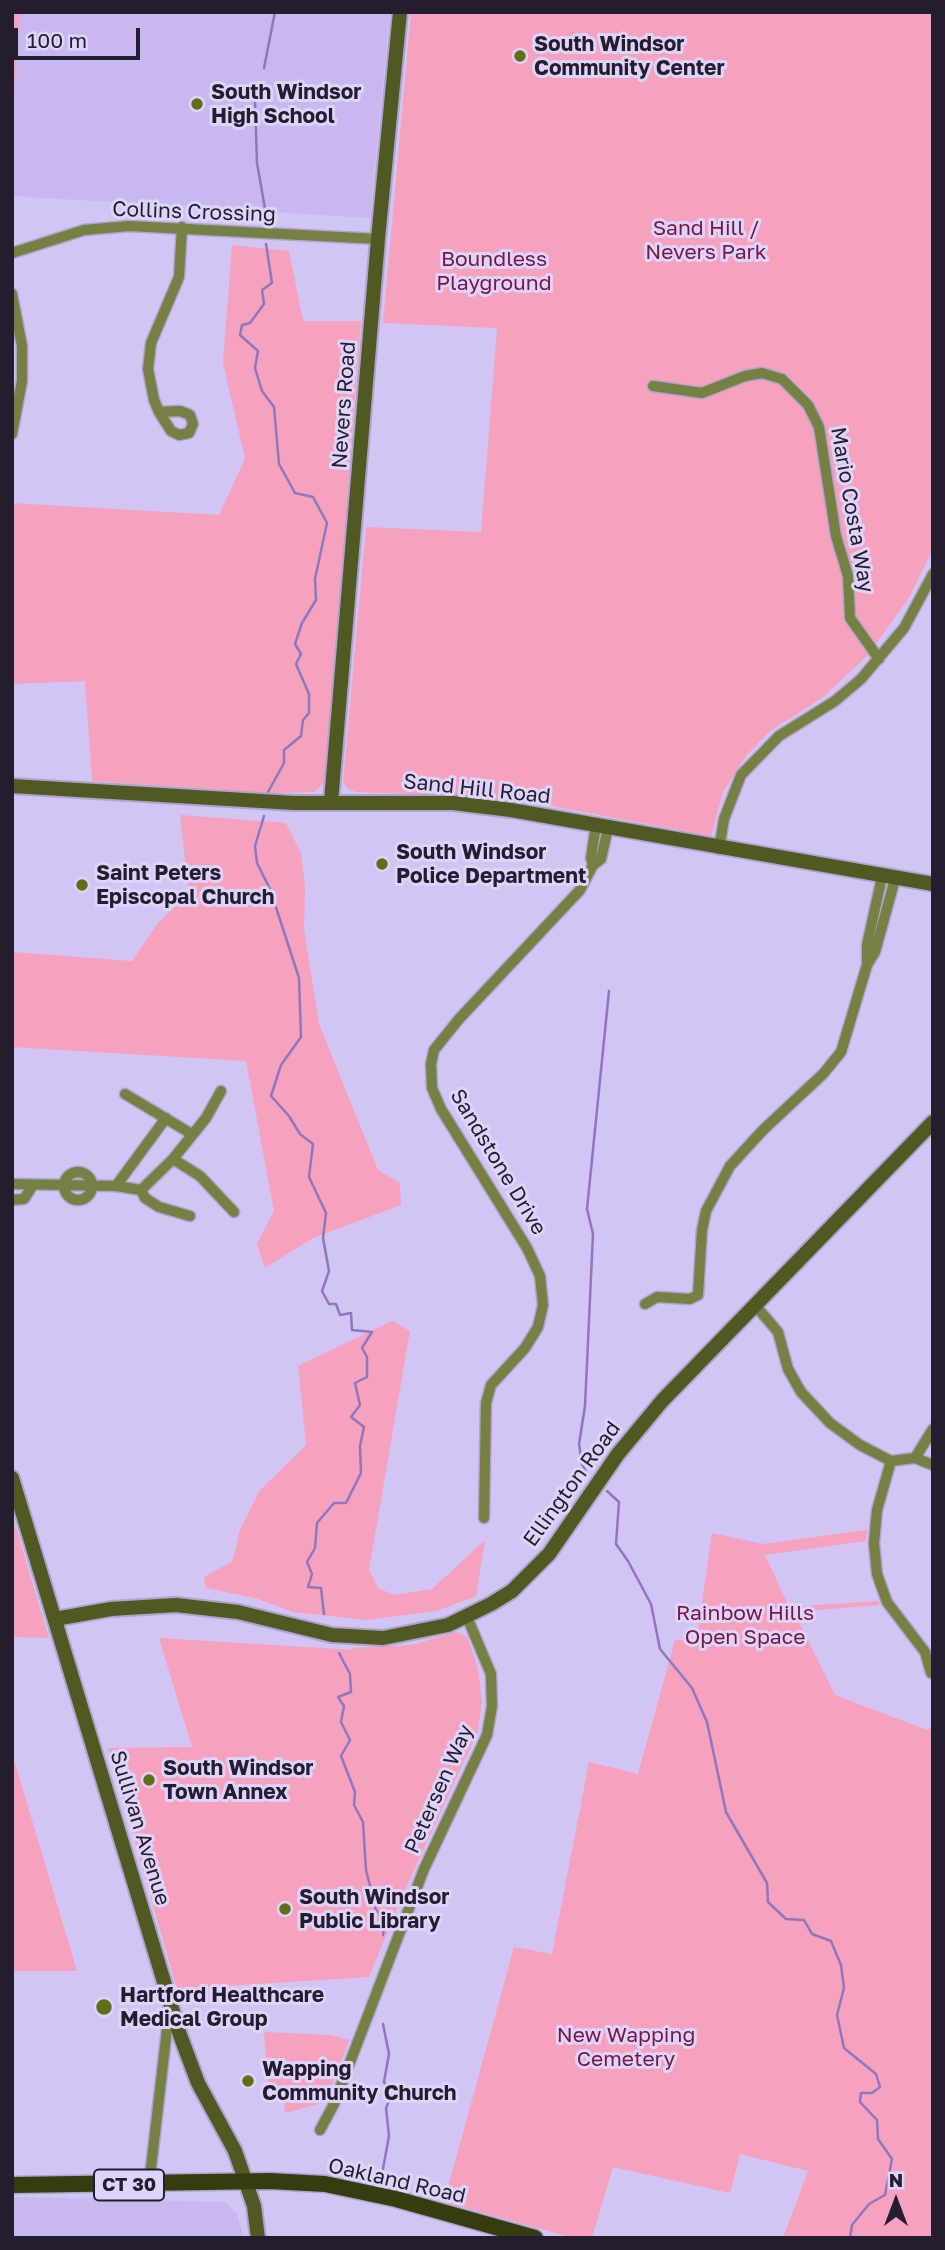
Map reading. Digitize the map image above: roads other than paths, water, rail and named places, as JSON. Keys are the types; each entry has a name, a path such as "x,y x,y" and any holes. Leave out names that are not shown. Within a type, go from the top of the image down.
{"main road":[{"name":"Nevers Road","path":"331,802 378,239 400,12"},
{"name":"Sand Hill Road","path":"12,786 236,800 453,803 511,810 719,849 933,884"},
{"name":"Ellington Road","path":"55,1619 111,1609 176,1605 238,1612 332,1635 383,1638 430,1630 467,1617 512,1591 540,1564 565,1535 640,1425 933,1122"},
{"name":"Sullivan Avenue","path":"12,1478 174,2016 198,2083 235,2151 247,2182 258,2238"},
{"name":"CT 30","path":"12,2185 247,2182"},
{"name":"Oakland Road","path":"247,2182 325,2184 368,2192 535,2238"}],"street":[{"name":"Collins Crossing","path":"12,253 84,230 129,226 378,239"},
{"path":"159,412 148,369 151,343 179,277 182,227"},
{"path":"12,294 22,346 22,381 12,434"},
{"name":"Mario Costa Way","path":"653,386 702,393 746,376 762,373 782,379 808,405 819,427 837,540 848,576 850,618 879,659"},
{"path":"719,849 724,819 741,775 779,736 835,701 879,659 904,628 933,574"},
{"name":"Sandstone Drive","path":"484,1518 486,1403 491,1385 525,1348 538,1327 542,1295 540,1276 527,1248 441,1109 432,1088 431,1064 439,1043 580,890 593,865 591,858 602,827"},
{"path":"645,1304 657,1297 690,1298 698,1295 704,1221 730,1166 755,1138 823,1074 841,1052 867,965 867,944 889,878"},
{"path":"141,1190 173,1159 190,1133 206,1118 221,1091"},
{"path":"125,1094 190,1133"},
{"path":"116,1186 166,1118"},
{"path":"173,1159 200,1176 234,1212"},
{"path":"62,1185 72,1172 79,1170 88,1174 94,1186"},
{"path":"12,1174 15,1184 116,1186 141,1190"},
{"path":"12,1200 24,1199 33,1185"},
{"path":"62,1185 71,1199 78,1201 84,1199 94,1186"},
{"path":"141,1190 145,1198 159,1207 190,1216"},
{"path":"754,1305 779,1332 788,1369 801,1392 830,1423 860,1445 891,1461 915,1458 933,1465"},
{"path":"915,1458 933,1429"},
{"path":"891,1461 877,1510 874,1543 877,1574 887,1602 925,1652 931,1673"},
{"name":"Petersen Way","path":"320,2130 334,2104 424,1869 487,1735 492,1706 491,1674 477,1634 467,1617"},
{"path":"149,2185 167,2029 174,2016"}],"waterway":[{"path":"264,68 275,12"},
{"path":"255,101 257,163 267,220"},
{"path":"266,244 272,283 262,290 264,304 250,323 242,325 240,335 258,351 255,368 262,391 274,407 279,464 295,493 313,497 327,523 315,579 316,600 302,623 295,644 301,654 296,664 309,694 309,713 303,720 301,736 284,750 284,763 268,792"},
{"path":"264,816 255,846 257,863 270,889 299,978 301,1037 281,1065 271,1096 289,1116 300,1134 313,1144 309,1177 326,1213 323,1238 329,1271 322,1291 329,1304 336,1304 340,1315 351,1313 352,1330 372,1332 362,1348 367,1357 367,1377 355,1383 360,1405 351,1417 364,1427 360,1446 361,1473 346,1503 334,1503 317,1523 315,1548 307,1562 312,1574 308,1587 321,1588 324,1614"},
{"path":"588,1476 582,1464 579,1444 585,1406 593,1234 587,1209 609,991"},
{"path":"607,1491 619,1502 616,1544 651,1604 660,1649 692,1688 707,1722 726,1812 767,1883 768,1902 786,1919 804,1920 812,1934 831,1941 841,1965 844,1988 837,2015 844,2048 876,2074 880,2087 872,2093 861,2093 860,2102 877,2120 878,2139 892,2159 885,2195 869,2204 852,2225 850,2238"},
{"path":"339,1653 350,1674 351,1692 338,1697 344,1706 341,1722 350,1740 341,1756 355,1792 354,1805 363,1822 366,1870 376,1910 385,1920 383,1935"},
{"path":"382,2174 389,2136 386,2108 392,2094 384,2082 389,2054 383,2024"}],"place":[{"name":"South Windsor Community Center","path":"520,56"},
{"name":"South Windsor High School","path":"197,104"},
{"name":"South Windsor Police Department","path":"382,864"},
{"name":"Saint Peters Episcopal Church","path":"82,885"},
{"name":"South Windsor Town Annex","path":"149,1780"},
{"name":"South Windsor Public Library","path":"285,1909"},
{"name":"Hartford Healthcare Medical Group","path":"104,2007"},
{"name":"Wapping Community Church","path":"248,2081"}],"park label":[{"name":"Sand Hill / Nevers Park","path":"706,240"},
{"name":"Boundless Playground","path":"494,271"},
{"name":"Rainbow Hills Open Space","path":"745,1625"},
{"name":"New Wapping Cemetery","path":"626,2047"}]}
